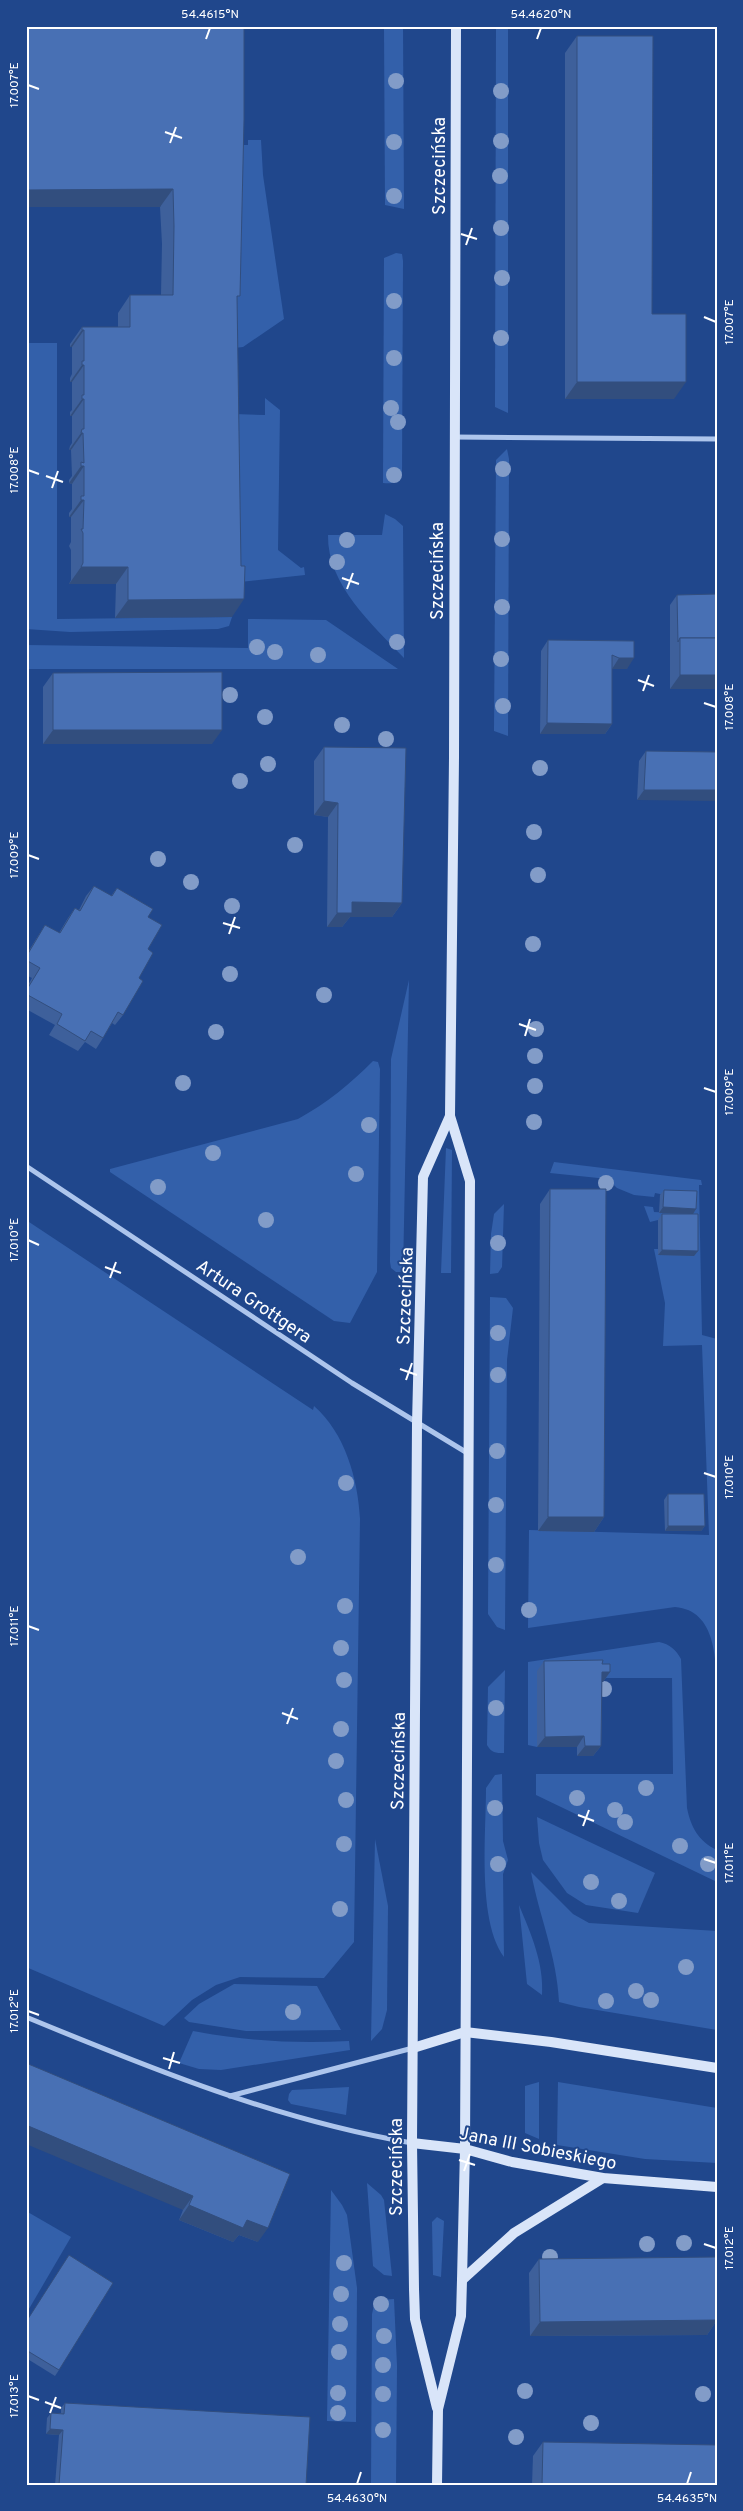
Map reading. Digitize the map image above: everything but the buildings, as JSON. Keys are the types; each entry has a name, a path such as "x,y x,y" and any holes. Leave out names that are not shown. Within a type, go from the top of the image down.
{"street":[{"name":"Szczecińska","path":"438,2485 438,2409 460,2316 465,2149 470,1181 450,1116 454,767 453,437 456,26"},
{"path":"453,437 717,440"},
{"name":"Szczecińska","path":"438,2409 415,2319 412,2144 417,1424 424,1177 450,1116"},
{"name":"Artura Grottgera","path":"26,1166 352,1383 469,1454"},
{"path":"26,2017 150,2069 230,2096 329,2127 412,2144"},
{"path":"230,2096 413,2048 465,2032 551,2042 717,2068"},
{"name":"Jana III Sobieskiego","path":"412,2144 465,2149 512,2162 603,2178 717,2188"},
{"path":"462,2280 514,2233 603,2178"}],"shaded area":[{"path":"384,26 403,26 404,209 385,205"},
{"path":"496,26 508,26 508,413 495,407"},
{"path":"248,140 261,140 263,175 284,319 243,347 234,348 234,145 248,145"},
{"path":"396,253 402,254 403,261 402,474 392,483 383,483 384,258"},
{"path":"26,343 57,343 57,619 232,617 229,626 218,629 70,632 26,629"},
{"path":"265,398 280,410 278,550 301,568 304,567 305,575 240,582 234,414 265,415"},
{"path":"507,449 509,459 508,736 494,731 496,460"},
{"path":"385,514 403,526 404,658 354,603 335,571 330,553 328,535 382,535"},
{"path":"248,619 326,620 398,669 26,669 26,645 248,648"},
{"path":"409,980 403,1272 396,1272 391,1268 390,1262 391,1059"},
{"path":"373,1061 378,1062 380,1069 377,1272 350,1323 334,1321 110,1172 110,1169 298,1119 338,1093"},
{"path":"446,1148 452,1150 451,1273 441,1273"},
{"path":"554,1162 701,1180 702,1185 699,1185 702,1335 717,1339 717,1718 714,1651 710,1635 702,1621 691,1611 675,1607 528,1628 529,1530 709,1535 702,1345 663,1346 665,1303 654,1249 659,1249 658,1220 650,1222 644,1206 653,1207 654,1212 692,1214 660,1194 655,1193 654,1197 634,1195 617,1188 608,1179 550,1173"},
{"path":"504,1204 502,1267 498,1273 490,1274 491,1234 494,1214"},
{"path":"26,1220 313,1410 314,1406 325,1417 342,1443 353,1473 359,1504 354,1942 324,1978 240,1977 216,1985 192,2000 164,2026 26,1967"},
{"path":"490,1297 506,1298 513,1308 507,1360 505,1630 497,1627 488,1614"},
{"path":"659,1642 672,1648 681,1659 687,1808 696,1833 717,1850 717,1882 536,1795 536,1774 673,1774 672,1678 603,1678 537,1671 537,1747 528,1745 528,1662"},
{"path":"505,1670 504,1753 498,1753 492,1751 487,1745 488,1687"},
{"path":"502,1774 503,1841 508,1860 503,1874 504,1957 495,1941 490,1922 486,1900 485,1876 486,1788 495,1775"},
{"path":"537,1817 655,1873 638,1913 586,1905 567,1893 543,1860 539,1843"},
{"path":"375,1839 388,1906 387,2010 382,2029 371,2041"},
{"path":"531,1872 573,1914 589,1923 717,1931 717,2030 559,2002 555,1968"},
{"path":"519,1905 539,1960 542,1995 527,1984"},
{"path":"234,1984 317,1986 341,2030 246,2031 189,2022 184,2018 199,2004"},
{"path":"193,2031 271,2041 349,2041 350,2050 221,2070 199,2069 179,2063"},
{"path":"539,2082 539,2139 525,2133 525,2086"},
{"path":"558,2082 717,2108 717,2163 645,2159 557,2145"},
{"path":"349,2087 346,2115 291,2104 288,2100 292,2090"},
{"path":"367,2183 384,2200 392,2276 384,2275 373,2266"},
{"path":"331,2190 347,2215 357,2288 356,2422 327,2421"},
{"path":"26,2211 71,2237 26,2314"},
{"path":"437,2217 444,2221 441,2277 433,2275 432,2222"},
{"path":"394,2299 397,2366 396,2485 371,2485 372,2314 374,2305 379,2300"}]}
